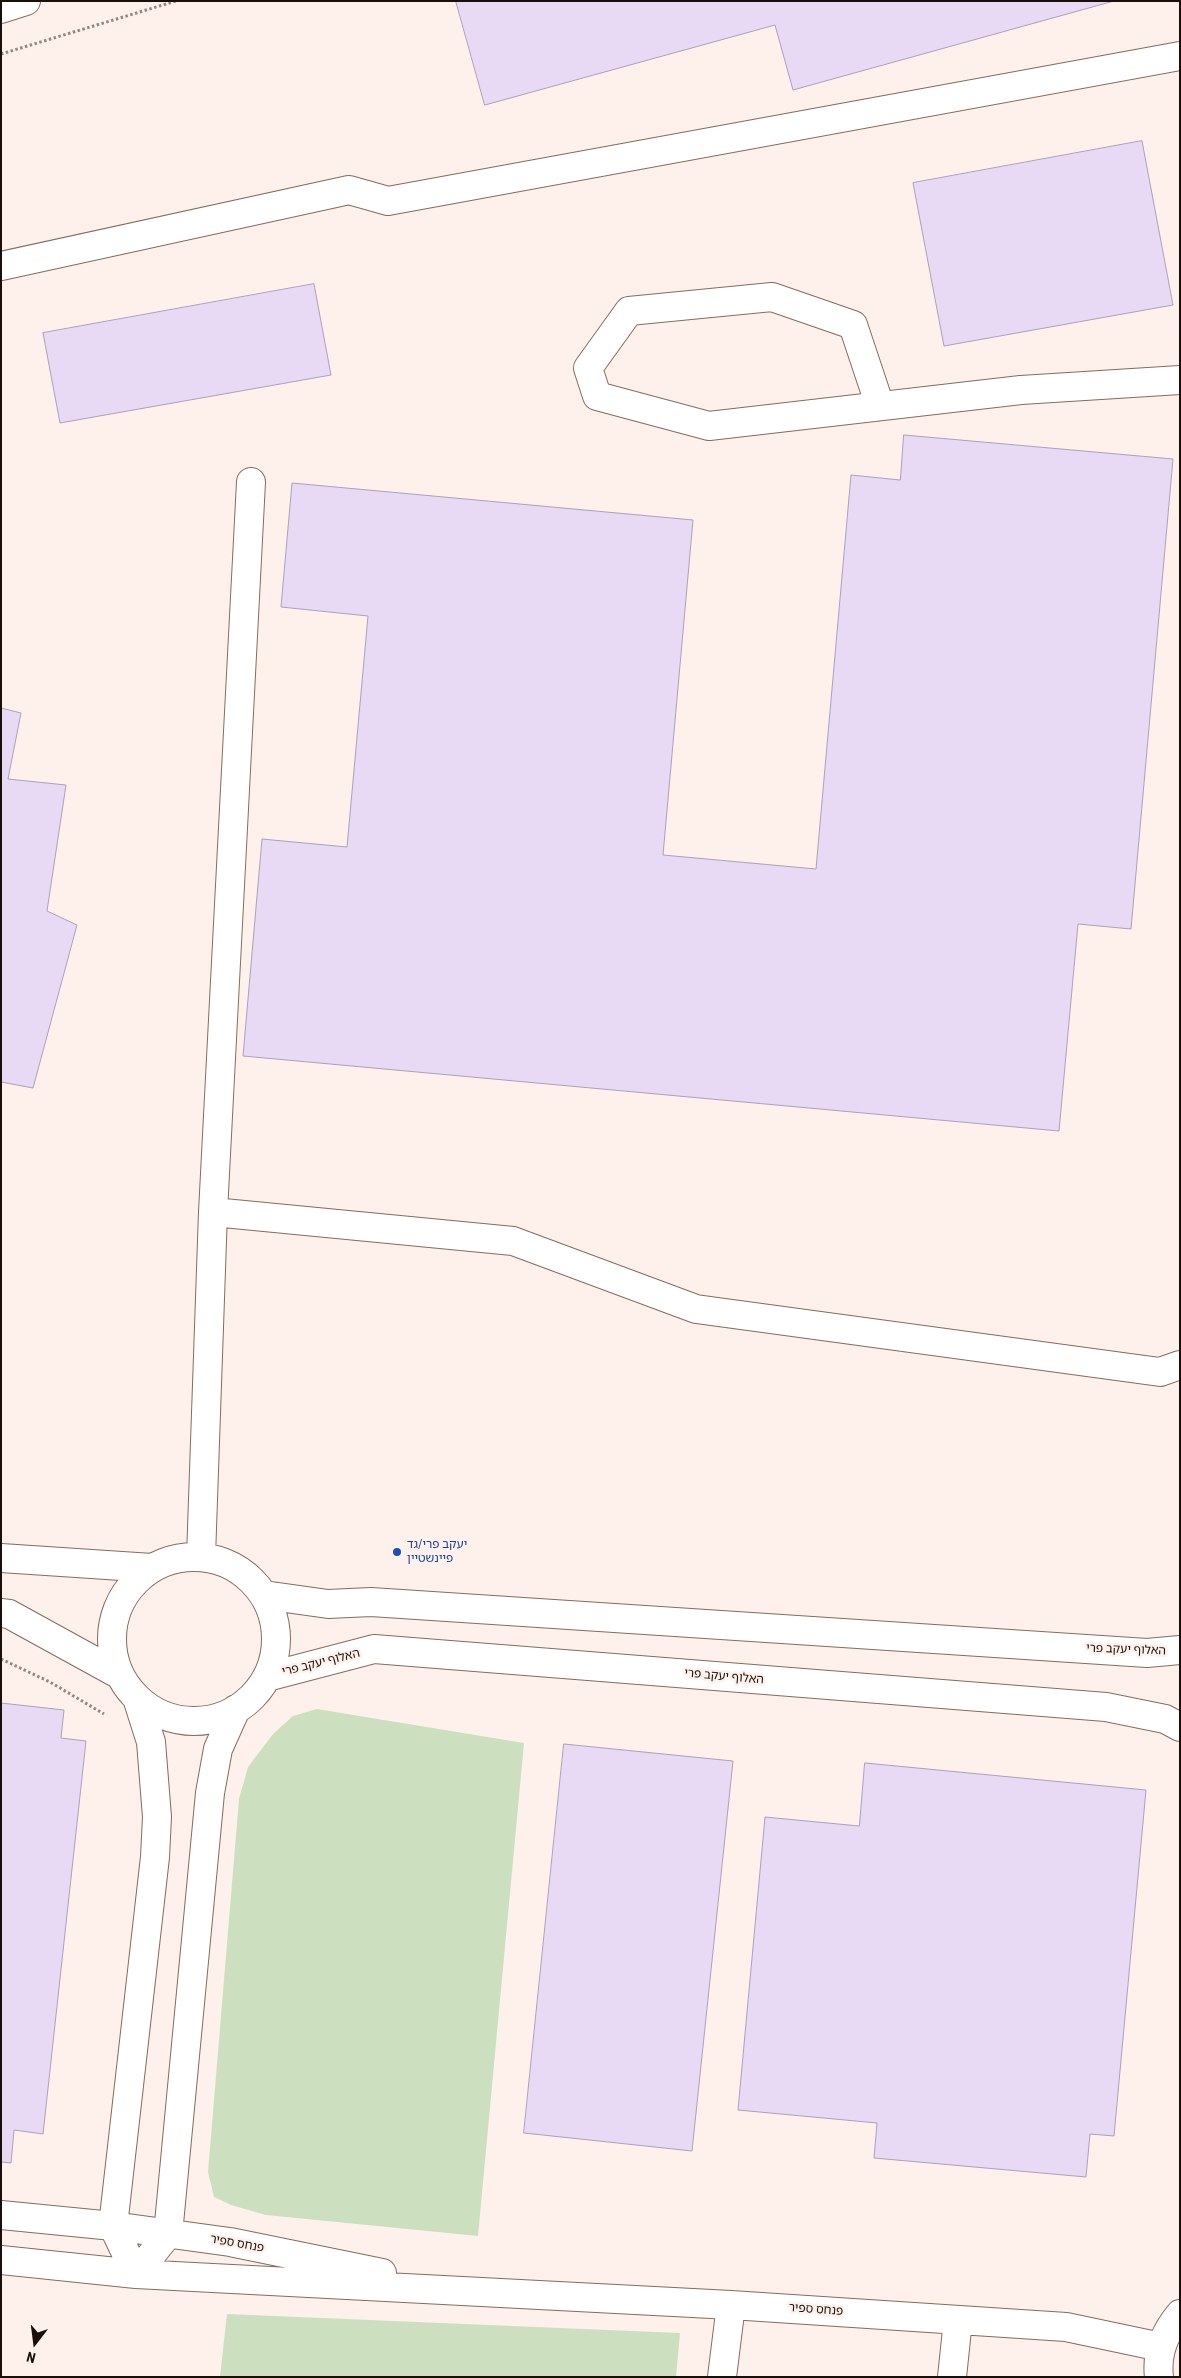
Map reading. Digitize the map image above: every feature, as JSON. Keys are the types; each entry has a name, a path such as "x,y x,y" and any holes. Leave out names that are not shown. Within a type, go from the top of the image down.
{"street":[{"path":"1,9 26,1"},
{"path":"1,266 349,190 388,201 1180,56"},
{"path":"880,406 852,325 772,297 629,311 588,368 597,396 709,426 1020,390 1180,380"},
{"path":"201,1557 213,1212 251,482"},
{"path":"213,1212 513,1241 696,1309 1160,1372 1180,1365"},
{"path":"137,1698 160,1713 187,1721 215,1718 236,1709 254,1695 267,1677 274,1658 276,1638 273,1617 264,1595 247,1576 225,1563 201,1557 175,1558 152,1568 132,1585 120,1603 112,1628 113,1652 120,1675 137,1698 151,1742 156,1817 156,1857 113,2226 136,2274 168,2234 210,1793 218,1749 236,1709"},
{"path":"1,1558 152,1568"},
{"name":"האלוף יעקב פרי","path":"264,1595 328,1604 370,1602 1147,1653 1180,1650"},
{"path":"1,1613 8,1614 120,1675"},
{"name":"האלוף יעקב פרי","path":"267,1677 374,1649 1106,1707 1165,1719 1180,1727"},
{"name":"פנחס ספיר","path":"1,2215 113,2226 230,2242 469,2291"},
{"name":"פנחס ספיר","path":"1,2260 136,2274 731,2305 1066,2327 1161,2347"},
{"path":"722,2377 731,2305"},
{"path":"1159,2377 1161,2347 1169,2327 1180,2314"},
{"path":"952,2377 958,2320"}],"path":[{"path":"1,54 176,1"}],"green space":[{"path":"317,1709 524,1743 478,2236 266,2215 231,2205 214,2197 208,2172 239,1799 248,1767 273,1734 293,1716"},
{"path":"227,2314 680,2333 676,2377 220,2377"}],"building":[{"path":"456,1 1114,1 793,90 775,25 485,105"},
{"path":"1142,141 1173,305 944,346 913,183"},
{"path":"314,284 331,375 60,423 43,333"},
{"path":"904,435 1173,459 1131,929 1078,924 1059,1131 243,1056 262,839 347,847 368,616 281,607 292,483 693,520 663,855 816,869 851,475 900,480"},
{"path":"1,708 21,713 8,779 66,785 47,911 77,925 33,1088 1,1082"},
{"path":"1,1703 64,1710 61,1738 86,1741 43,2134 14,2130 11,2163 1,2162"},
{"path":"564,1744 733,1761 692,2151 524,2133"},
{"path":"865,1763 1146,1790 1114,2136 1090,2134 1086,2177 874,2158 877,2123 738,2110 765,1817 859,1826"}],"place":[{"name":"יעקב פרי/גד פיינשטיין","path":"397,1552"}]}
